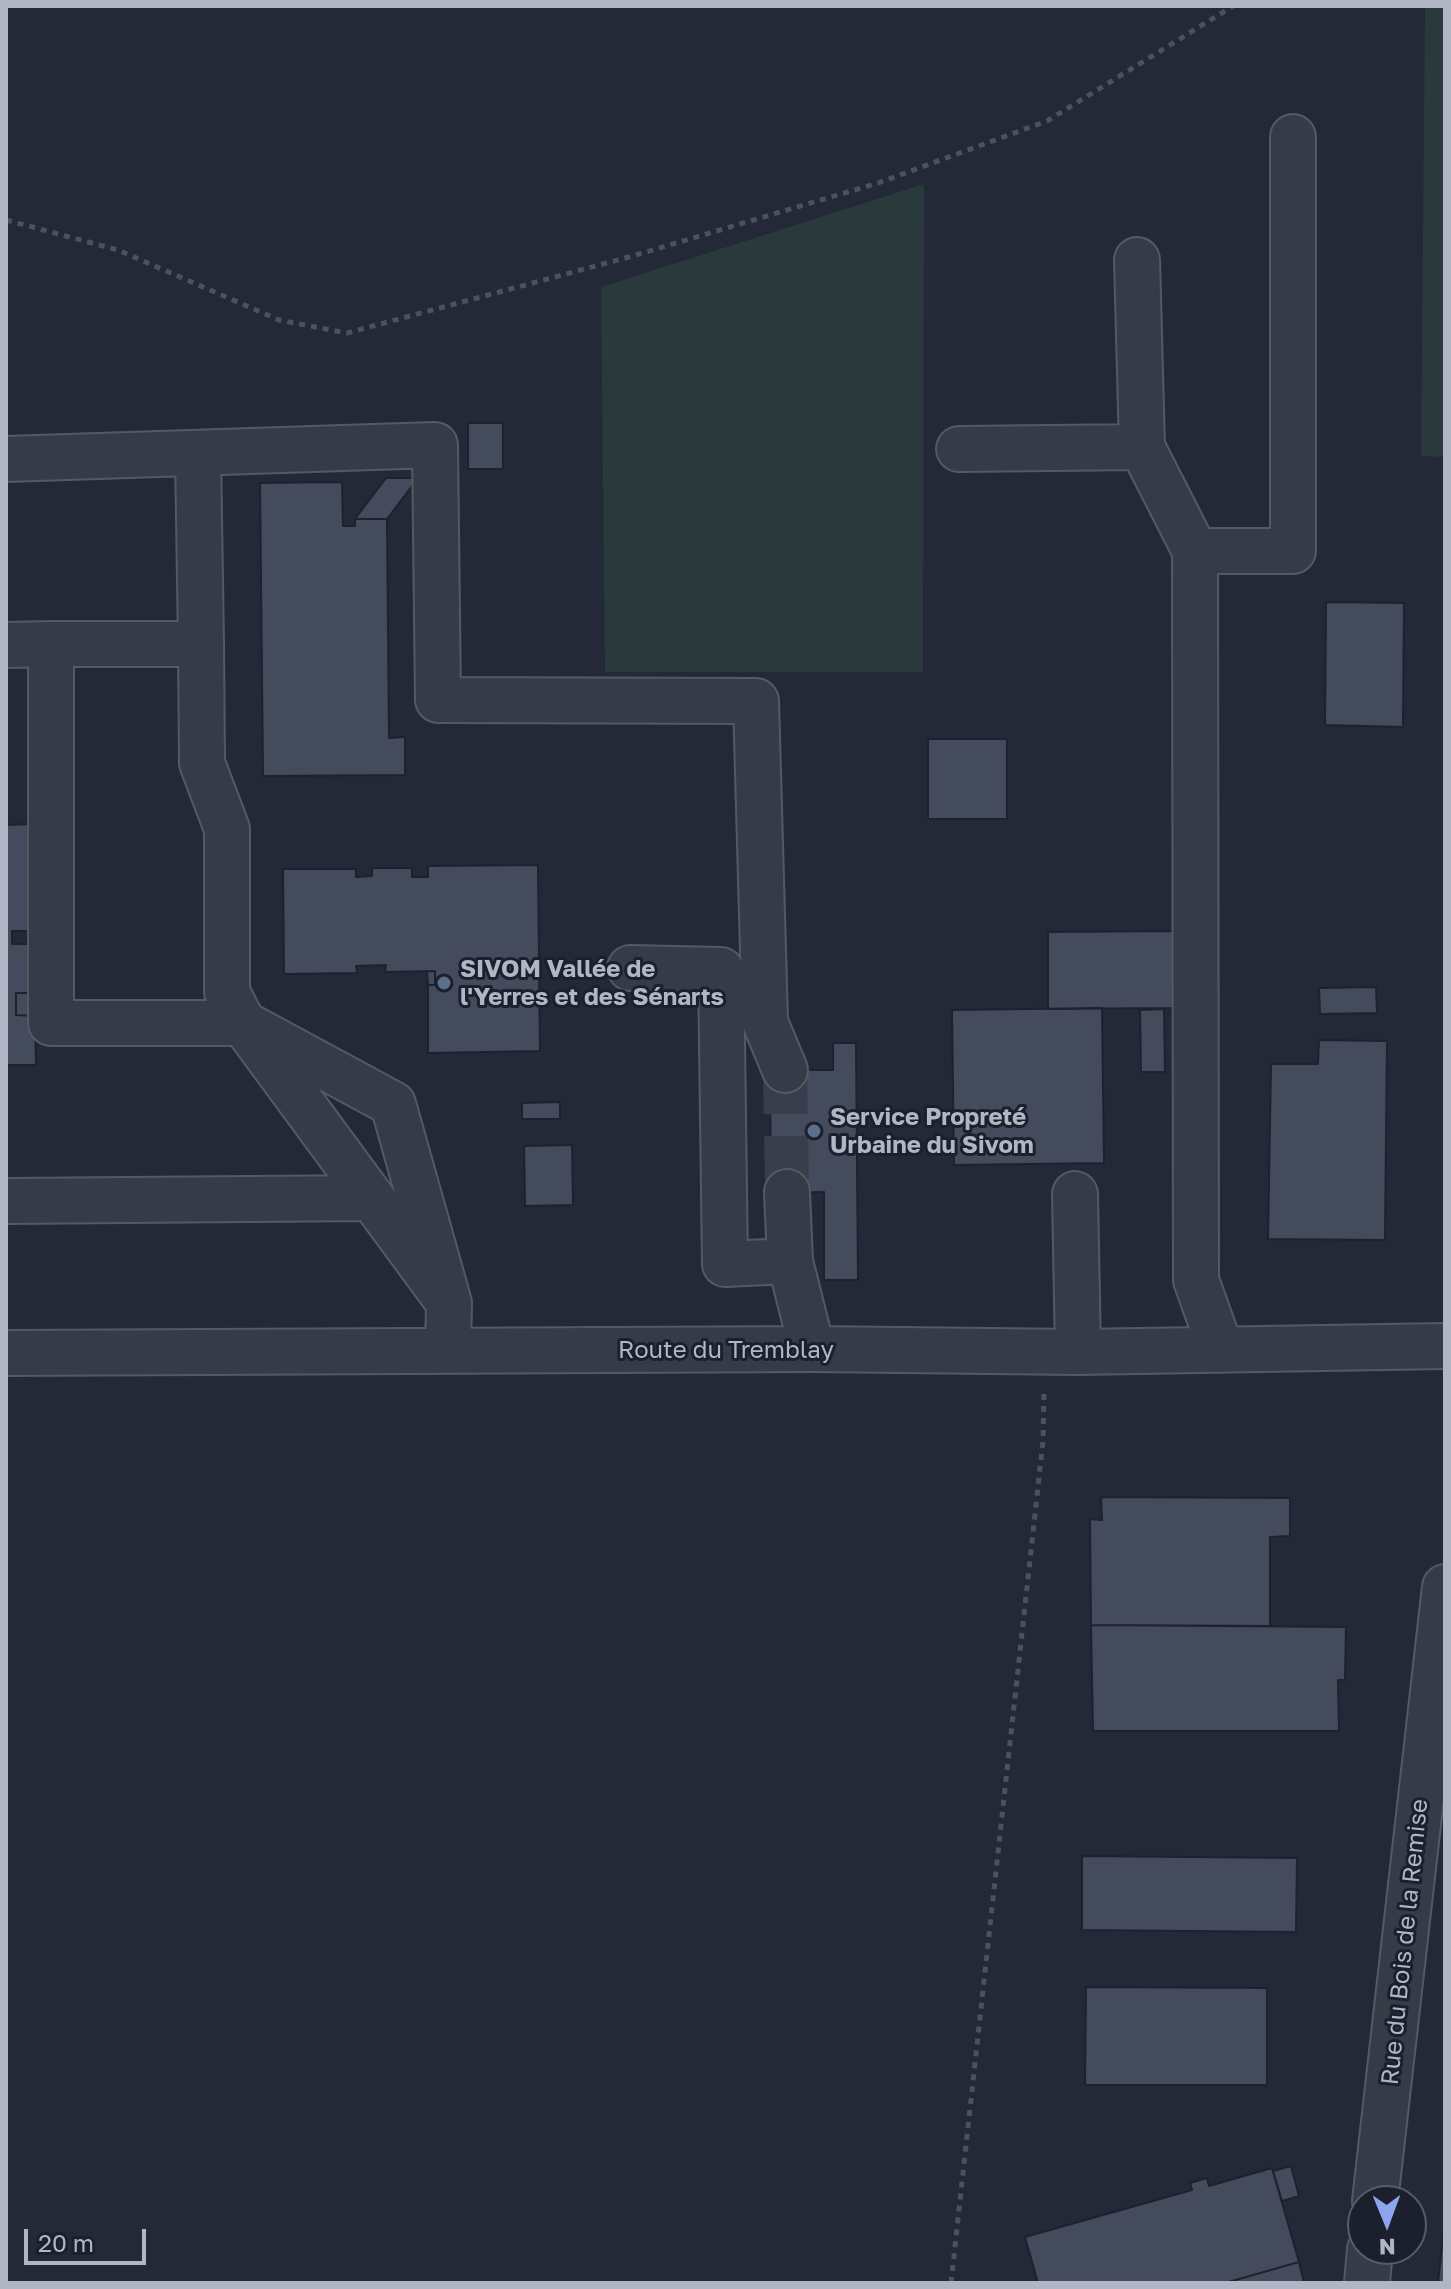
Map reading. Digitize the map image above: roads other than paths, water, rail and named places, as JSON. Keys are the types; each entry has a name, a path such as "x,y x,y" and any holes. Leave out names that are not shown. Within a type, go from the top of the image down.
{"street":[{"path":"1195,551 1293,551 1293,137"},
{"path":"1137,260 1142,447 1195,551 1196,1280 1221,1350"},
{"path":"6,459 435,445 438,700 756,701 765,1022 785,1070"},
{"path":"959,449 1142,447"},
{"path":"198,453 202,763 227,829 227,992 243,1023 449,1303"},
{"path":"51,644 51,1023 243,1023 393,1104 449,1303 448,1351"},
{"path":"6,645 201,644"},
{"path":"630,968 721,970 725,1264 790,1261"},
{"path":"787,1192 790,1261 812,1349"},
{"path":"1062,1352 1075,1194"},
{"path":"6,1201 372,1198"},
{"name":"Route du Tremblay","path":"6,1353 812,1349 1062,1352 1445,1346"},
{"name":"Rue du Bois de la Remise","path":"1377,2185 1445,1587"}],"tunnel":[{"path":"785,1070 787,1192"}],"place":[{"name":"SIVOM Vallée de l'Yerres et des Sénarts","path":"444,983"},
{"name":"Service Propreté Urbaine du Sivom","path":"814,1131"}]}
